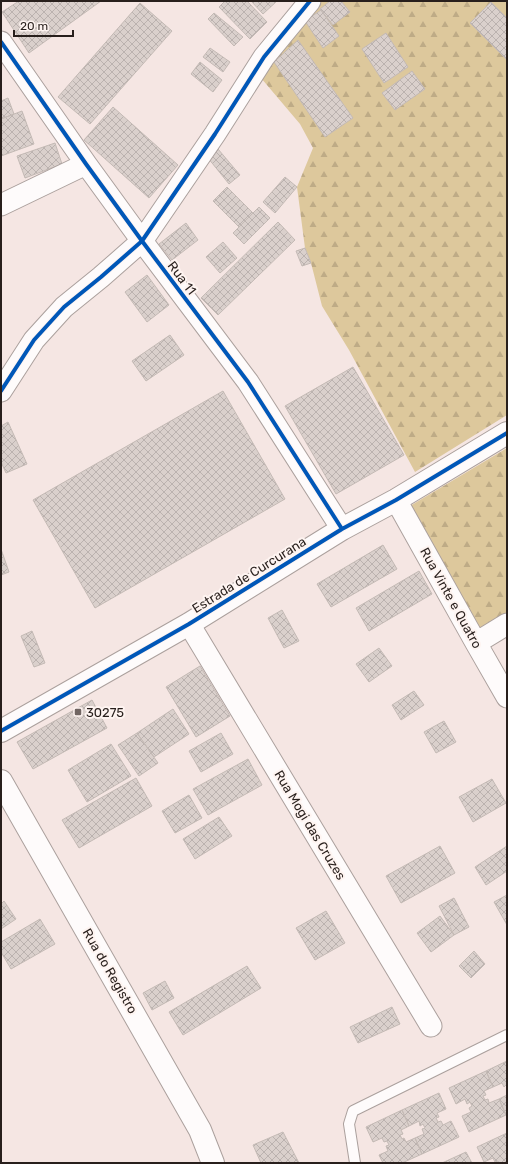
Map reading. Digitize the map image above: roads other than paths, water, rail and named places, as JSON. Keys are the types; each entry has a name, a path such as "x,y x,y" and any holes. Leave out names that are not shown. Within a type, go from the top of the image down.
{"main road":[{"name":"Estrada de Curcurana","path":"1,731 189,624 342,530 396,500 507,433"},
{"name":"Rua do Registro","path":"1,781 200,1130 213,1163"}],"street":[{"path":"1,391 34,340 64,307 142,241 215,134 264,57 310,1"},
{"name":"Rua 11","path":"1,42 86,164 248,382 342,530"},
{"path":"1,205 86,164"},
{"name":"Rua Vinte e Quatro","path":"396,500 507,697"},
{"name":"Rua Mogi das Cruzes","path":"189,624 431,1026"},
{"path":"476,643 507,624"}],"lane":[{"path":"355,1163 349,1124 353,1111 507,1035"}],"place":[{"name":"30275","path":"78,712"}]}
